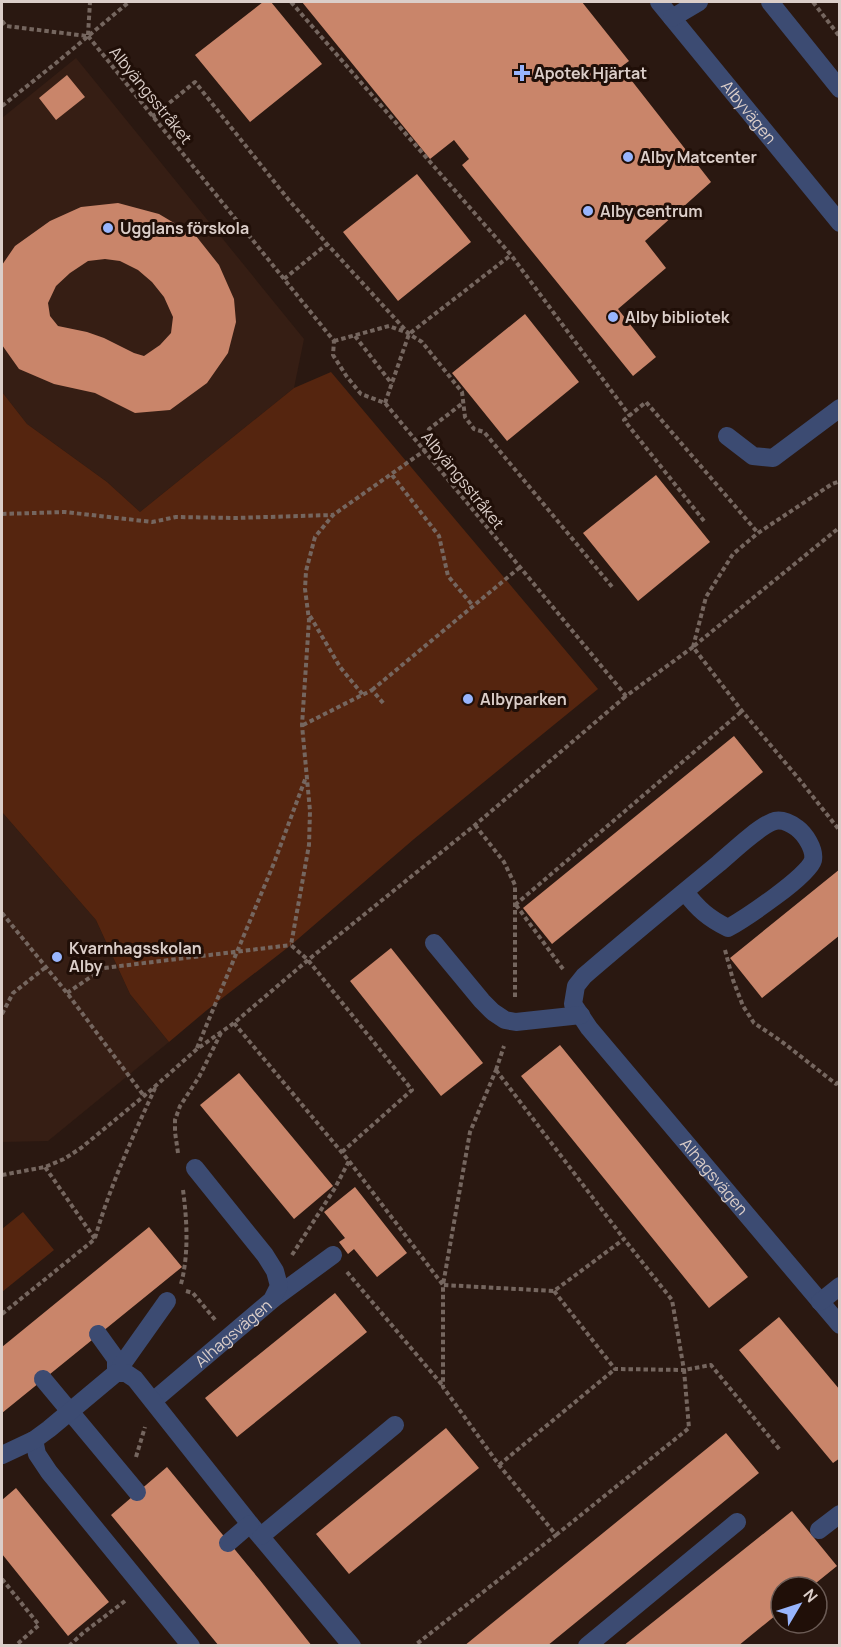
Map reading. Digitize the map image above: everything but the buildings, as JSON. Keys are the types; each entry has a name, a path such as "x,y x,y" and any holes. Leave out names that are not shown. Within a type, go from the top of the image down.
{"street":[{"name":"Albyvägen","path":"659,2 840,223"},
{"path":"672,18 699,2"},
{"path":"770,2 840,89"},
{"path":"727,436 753,456 773,458 840,408"},
{"path":"585,1021 573,1004 576,986 584,976 755,833 773,821 788,822 802,832 810,844 813,859 806,871 746,918 728,928 712,920 685,892"},
{"path":"434,943 482,1001 505,1020 516,1022 585,1021"},
{"name":"Alhagsvägen","path":"585,1021 840,1325"},
{"name":"Alhagsvägen","path":"153,1401 272,1300 279,1287 275,1272 265,1255 195,1168"},
{"path":"272,1300 333,1255"},
{"path":"820,1302 840,1286"},
{"path":"4,1448 34,1440 116,1373 167,1301"},
{"path":"98,1334 116,1359 116,1373"},
{"path":"116,1373 126,1373 135,1379 352,1646"},
{"path":"43,1379 137,1492"},
{"path":"228,1542 256,1530 394,1425"},
{"path":"34,1440 37,1454 48,1472 191,1646"},
{"path":"819,1530 840,1514"},
{"path":"587,1646 737,1522"}],"path":[{"path":"88,36 90,2"},
{"path":"2,106 129,2"},
{"path":"291,2 511,255 630,416"},
{"path":"813,2 840,37"},
{"path":"2,21 6,26 88,36"},
{"name":"Albyängsstråket","path":"88,36 334,341 333,355 347,377 361,394 385,403 626,696"},
{"path":"152,117 195,82 288,199 409,334"},
{"path":"284,279 327,244"},
{"path":"385,403 409,334 511,255"},
{"path":"334,341 389,326 422,342 462,392 465,417 474,429 484,432 613,588"},
{"path":"355,336 392,384"},
{"path":"704,521 624,420 646,402 758,534"},
{"path":"291,945 309,845 310,811 302,725 309,620 305,589 306,571 315,537 333,515 424,451 429,429 463,403"},
{"path":"392,475 439,537 448,576 473,606"},
{"path":"693,647 706,597 733,554 758,534 832,484 840,481"},
{"path":"2,514 65,512 152,522 176,517 333,515"},
{"path":"2,1175 45,1167 81,1148 197,1049 234,1023 475,825 626,696 693,647 840,527"},
{"path":"302,725 372,690 519,568"},
{"path":"308,612 340,667 363,695"},
{"path":"693,647 840,831"},
{"path":"372,690 384,704"},
{"path":"515,905 742,711"},
{"path":"197,1049 274,863 307,774"},
{"path":"475,825 504,862 514,885 515,1009"},
{"path":"515,905 576,986"},
{"path":"2,913 144,1096"},
{"path":"66,993 104,968 291,945 308,960 412,1090 342,1152"},
{"path":"725,950 743,1006 754,1023 836,1084 840,1081"},
{"path":"2,1014 13,993 46,967"},
{"path":"234,1023 342,1152 443,1285 554,1291 624,1239"},
{"path":"176,1144 176,1120 180,1106 199,1077 223,1031"},
{"path":"443,1387 443,1285 470,1132 504,1046"},
{"path":"414,1646 689,1428 684,1370 672,1300 496,1070"},
{"path":"2,1314 95,1239 101,1216 130,1142 156,1085"},
{"path":"277,1278 335,1188 349,1161"},
{"path":"45,1167 95,1239"},
{"path":"184,1200 187,1220 186,1248 184,1275 179,1289 193,1293 229,1337"},
{"path":"333,1255 443,1387 499,1465 556,1535"},
{"path":"554,1291 615,1369"},
{"path":"499,1465 615,1369 684,1370 711,1365 780,1450"},
{"path":"2,1579 39,1625 15,1646"},
{"path":"69,1646 144,1588"}],"shaded area":[{"name":"Ugglans förskola","path":"76,58 304,339 294,388 140,512 107,482 27,424 2,392 2,118"},
{"name":"Albyparken","path":"331,372 598,689 414,839 291,945 169,1042 130,994 96,920 2,812 2,392 27,424 107,482 140,512 294,388"},
{"name":"Kvarnhagsskolan Alby","path":"2,812 96,920 130,994 169,1042 48,1141 2,1142"},
{"path":"23,1212 54,1250 2,1292 2,1229"}],"place":[{"name":"Apotek Hjärtat","path":"522,73"},
{"name":"Alby Matcenter","path":"628,157"},
{"name":"Alby centrum","path":"588,211"},
{"name":"Ugglans förskola","path":"108,228"},
{"name":"Alby bibliotek","path":"613,317"},
{"name":"Albyparken","path":"468,699"},
{"name":"Kvarnhagsskolan Alby","path":"57,957"}]}
